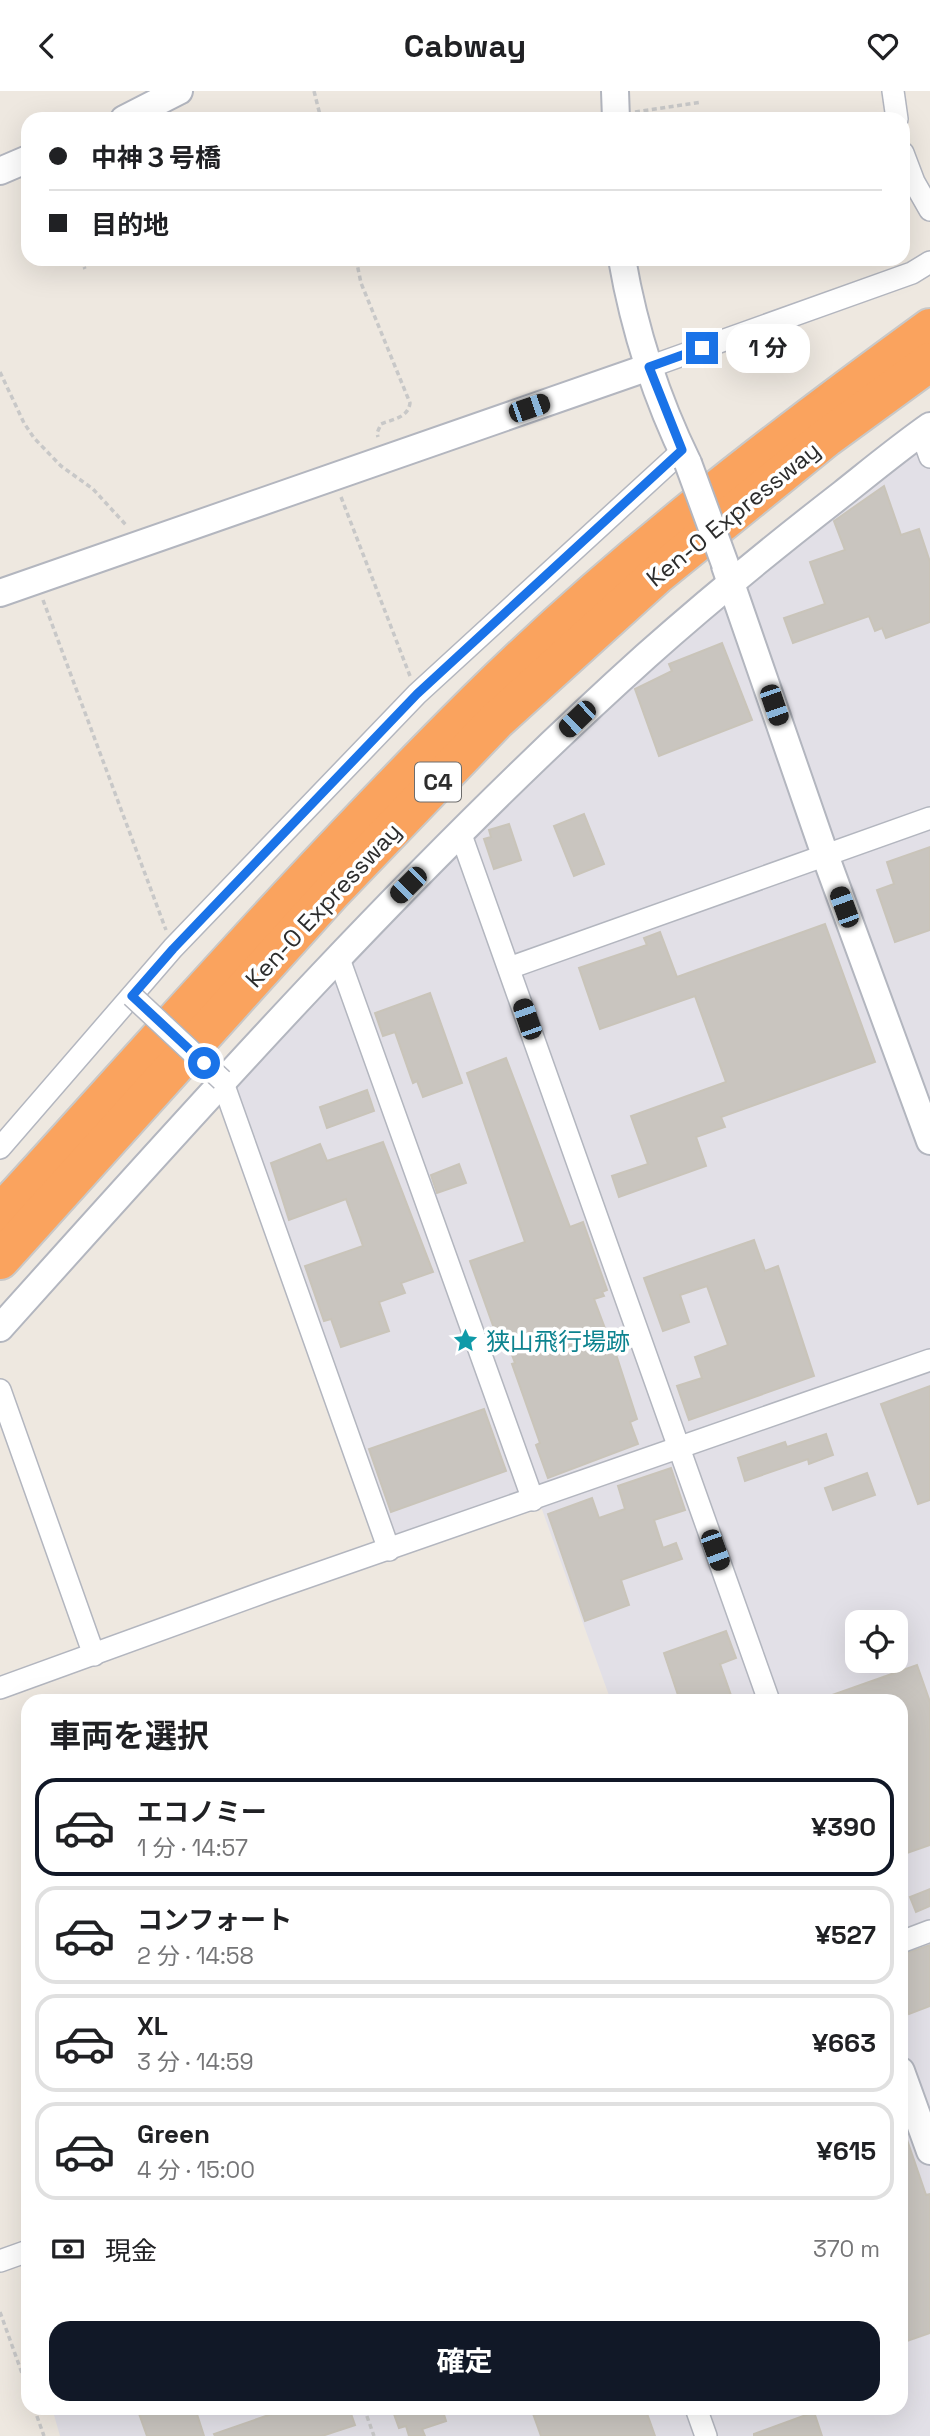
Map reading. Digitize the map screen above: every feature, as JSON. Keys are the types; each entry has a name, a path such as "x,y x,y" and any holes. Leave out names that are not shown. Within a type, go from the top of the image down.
{"highway":[{"name":"Ken-O Expressway","path":"0,1214 313,870 478,700 639,553 809,416 930,328"},
{"name":"Ken-O Expressway","path":"0,1260 332,893 496,721 657,575 825,438 930,362"}],"street":[{"path":"141,112 179,91"},
{"path":"892,91 896,112"},
{"path":"0,171 21,162"},
{"path":"910,171 930,211"},
{"path":"0,593 649,367 912,273 930,262"},
{"path":"623,266 649,367 728,572 825,855 930,1141"},
{"path":"0,1328 222,1080 338,956 460,832 728,572 927,438"},
{"path":"0,1148 173,949 417,694 685,457"},
{"path":"509,968 930,818"},
{"path":"460,832 767,1694"},
{"path":"338,956 533,1500"},
{"path":"132,996 222,1080 388,1550"},
{"path":"0,1688 930,1360"},
{"path":"0,1390 94,1655"},
{"path":"908,1939 930,1931"},
{"path":"908,2090 930,2151"},
{"path":"0,2261 21,2254"},
{"path":"698,2415 706,2436"}],"path":[{"path":"314,91 319,112"},
{"path":"616,108 702,102"},
{"path":"357,266 361,283 410,404 409,411 404,415 378,427 384,459"},
{"path":"0,372 34,438 61,466 93,489 141,543"},
{"path":"333,477 417,694"},
{"path":"36,581 173,949"},
{"path":"0,2312 21,2370"},
{"path":"36,2415 44,2436"},
{"path":"366,2415 374,2436"}],"shaded area":[{"path":"930,435 930,2436 60,2436 54,2415 908,2415 908,1694 608,1694 535,1490 392,1536 231,1086 348,955 719,603"}],"building":[{"path":"884,486 901,535 919,529 930,562 930,622 886,638 882,628 875,631 869,616 793,643 784,618 825,604 810,562 845,550 834,521"},
{"path":"722,643 752,720 659,756 635,689 672,671 669,664"},
{"path":"584,814 604,864 574,876 554,826"},
{"path":"509,824 521,860 494,869 484,839 491,837 489,830"},
{"path":"930,847 930,930 895,942 877,890 894,884 887,862"},
{"path":"825,924 875,1062 721,1117 725,1127 696,1137 706,1166 619,1197 612,1176 648,1164 631,1116 726,1082 695,996 600,1029 579,968 647,945 644,938 660,932 677,977"},
{"path":"430,993 462,1083 423,1097 417,1081 413,1083 395,1032 383,1036 375,1013"},
{"path":"506,1058 570,1227 583,1222 607,1290 602,1292 604,1296 594,1299 611,1339 637,1419 630,1422 638,1444 548,1478 536,1445 540,1443 512,1364 515,1363 503,1331 496,1334 470,1261 525,1242 467,1073"},
{"path":"367,1090 374,1111 327,1128 320,1107"},
{"path":"383,1142 433,1272 401,1283 405,1293 379,1302 389,1331 341,1347 331,1319 324,1321 305,1266 363,1246 346,1199 289,1220 271,1163 320,1144 327,1161"},
{"path":"459,1164 466,1183 437,1193 431,1175"},
{"path":"754,1240 765,1271 778,1266 814,1376 689,1420 677,1386 702,1378 695,1357 728,1345 707,1286 680,1295 689,1322 663,1331 644,1278"},
{"path":"930,1386 930,1500 918,1504 881,1404"},
{"path":"484,1409 506,1471 391,1512 369,1449"},
{"path":"826,1434 833,1455 809,1464 808,1459 745,1481 738,1458 785,1442 787,1447"},
{"path":"671,1468 685,1510 654,1520 663,1548 676,1543 682,1559 621,1580 629,1605 585,1621 548,1514 592,1498 599,1518 625,1509 618,1486"},
{"path":"867,1473 875,1495 833,1510 825,1488"},
{"path":"726,1631 736,1658 720,1664 731,1694 678,1694 664,1653"},
{"path":"917,1665 930,1702 930,1845 908,1853 908,1694 835,1694 894,1673 908,1673 908,1668"},
{"path":"930,1889 930,1906 916,1912 910,1897"},
{"path":"930,1945 930,2006 909,2014 908,2011 908,1953"},
{"path":"908,2143 926,2195 930,2194 930,2333 908,2341"},
{"path":"140,2415 197,2415 204,2436 147,2436"},
{"path":"269,2415 351,2415 355,2425 322,2436 214,2434"},
{"path":"394,2415 444,2415 446,2421 422,2429 425,2436 409,2436 406,2426 399,2428"},
{"path":"534,2415 648,2415 655,2436 541,2436"},
{"path":"806,2415 815,2415 822,2436 754,2436"}],"place":[{"name":"狭山飛行場跡","path":"466,1341"}],"route":[{"path":"204,1063 132,996 173,949 417,694 682,450 649,367 702,348"}]}
